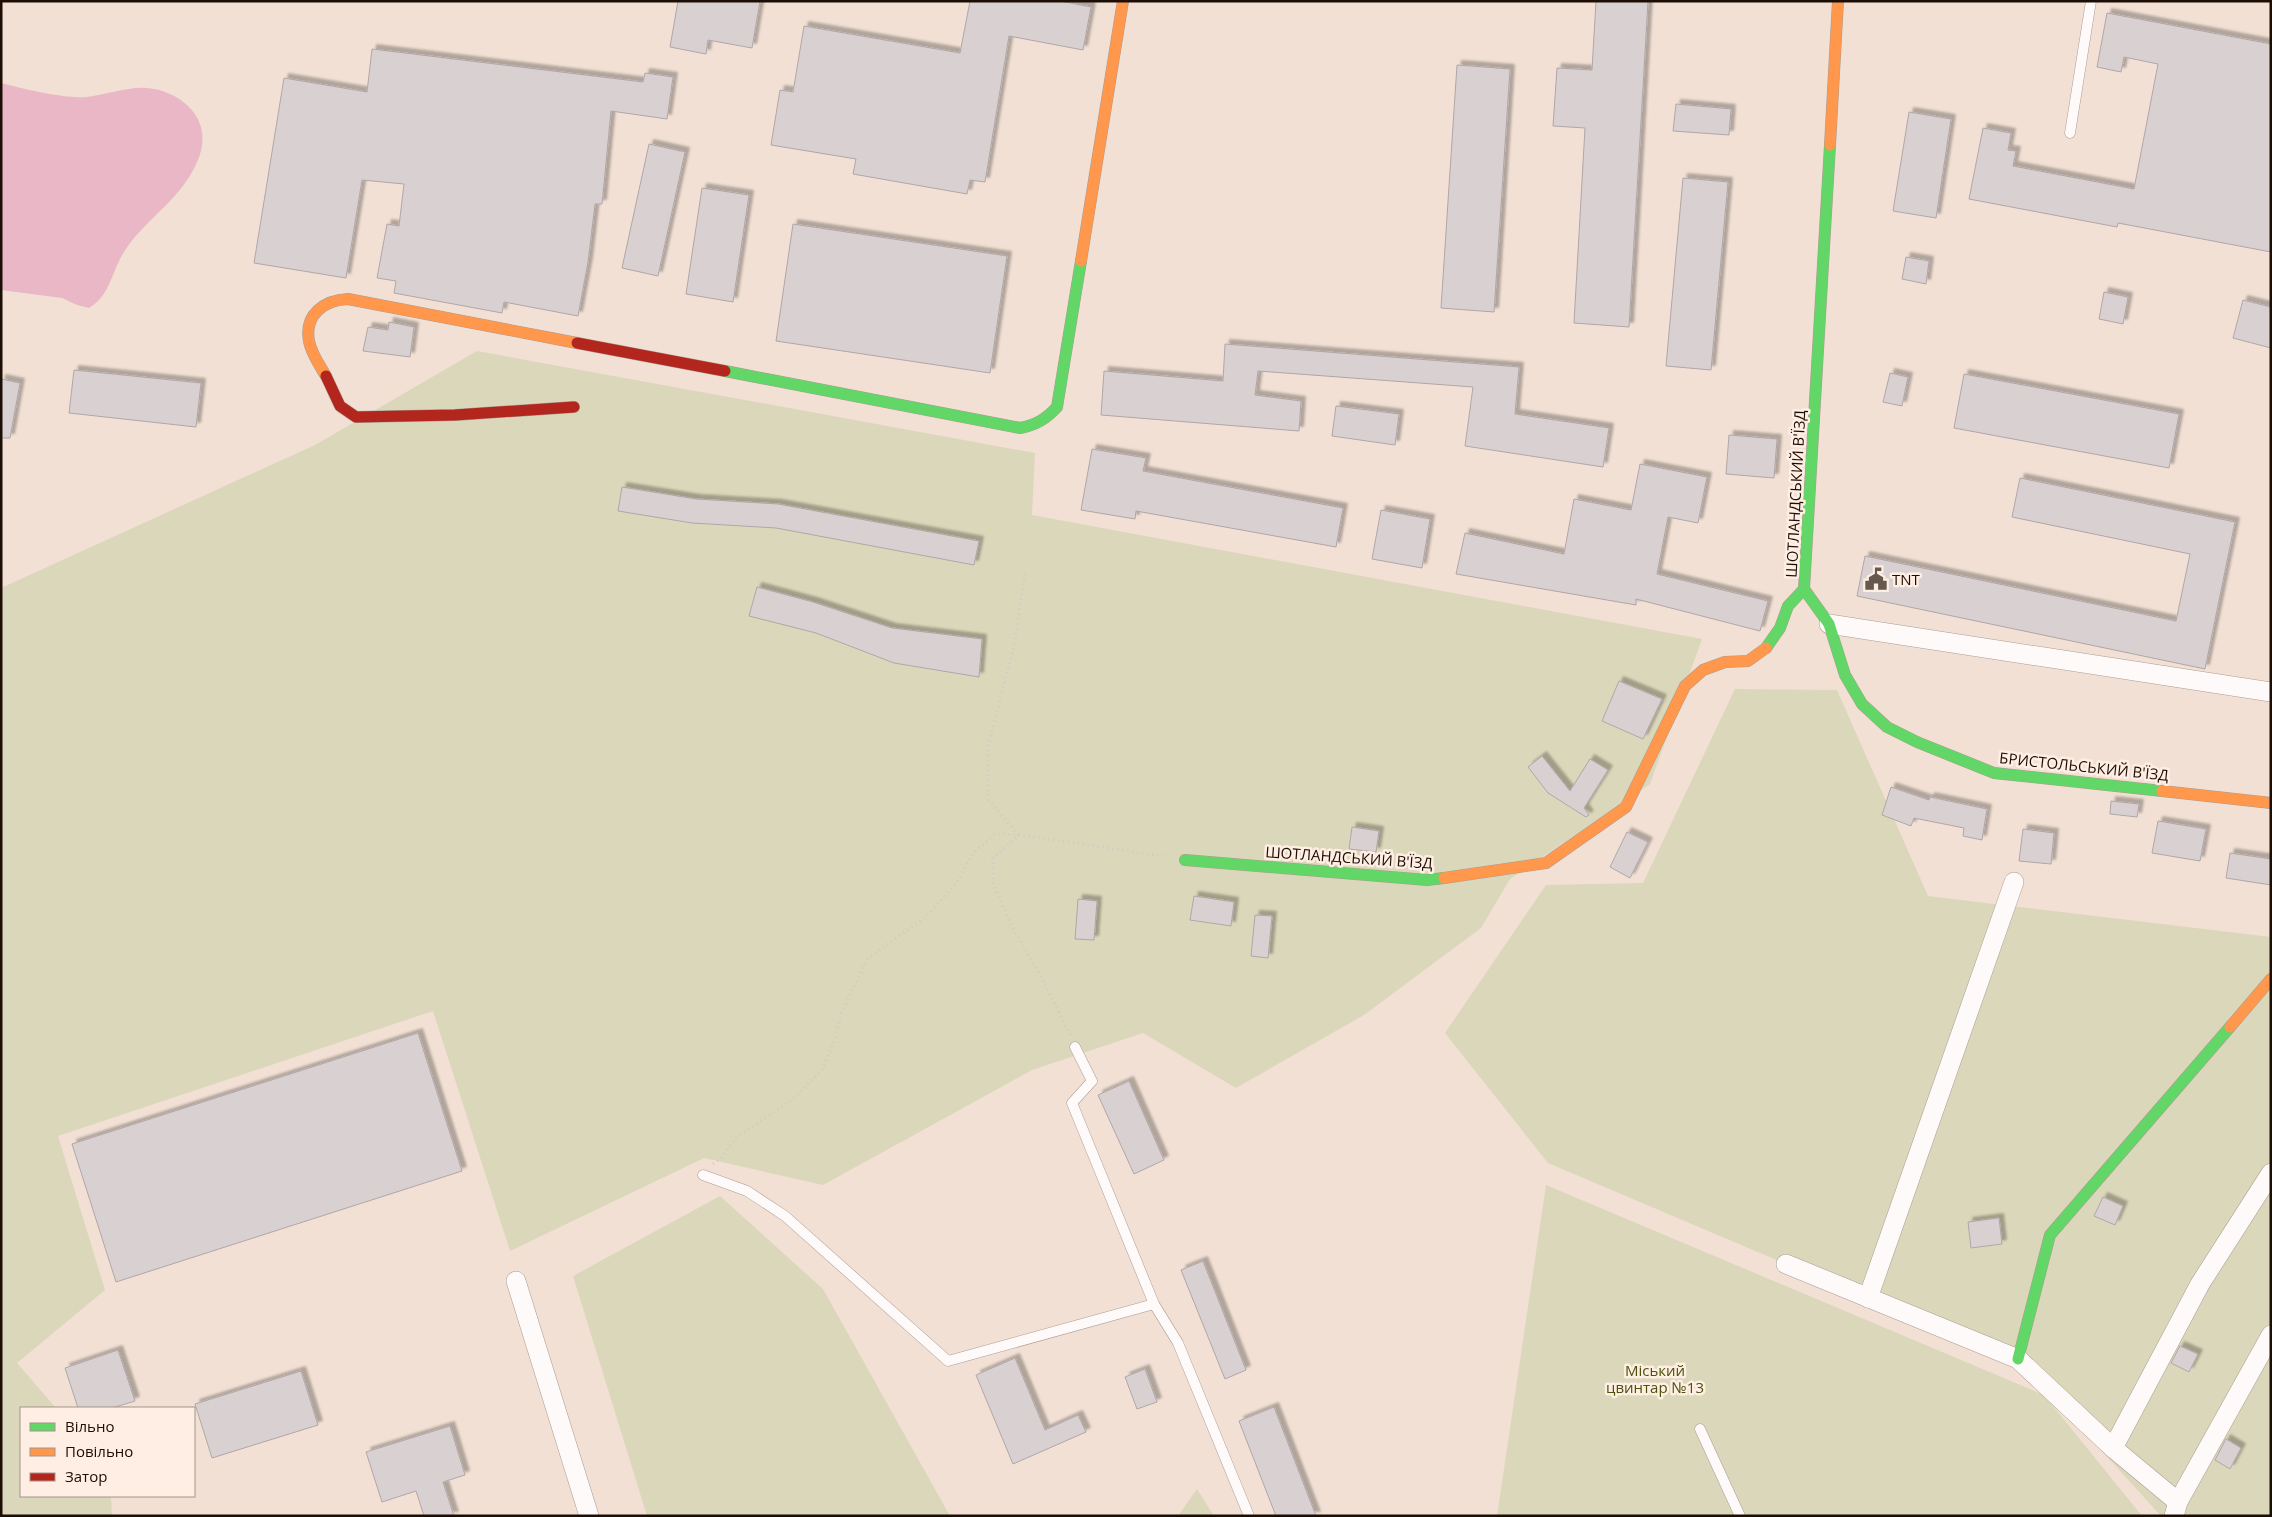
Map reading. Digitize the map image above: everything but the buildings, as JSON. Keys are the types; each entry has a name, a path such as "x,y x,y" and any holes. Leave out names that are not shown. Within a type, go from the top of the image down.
{"street":[{"path":"574,408 454,415 356,417 340,406 308,342 307,330 310,319 316,309 325,302 336,298 348,299 1020,428 1035,426 1048,418 1057,407 1123,1"},
{"name":"ШОТЛАНДСЬКИЙ В'ЇЗД","path":"1185,860 1427,880 1546,863 1626,806 1685,686 1703,670 1724,662 1748,661 1767,646 1780,628 1788,606 1804,589 1838,1"},
{"name":"БРИСТОЛЬСЬКИЙ В'ЇЗД","path":"1804,589 1829,624 1845,675 1862,704 1887,727 1926,746 1994,773 2271,803"},
{"path":"1829,624 2271,692"},
{"path":"1868,1298 2014,882"},
{"path":"2018,1359 2050,1235 2271,979"},
{"path":"2113,1448 2200,1284 2271,1173"},
{"path":"1786,1264 2018,1359 2176,1509 2271,1334"},
{"path":"516,1281 589,1516"}],"lane":[{"path":"2070,133 2090,1"},
{"path":"1075,1047 1092,1081 1072,1103 1154,1304 1178,1343 1249,1516"},
{"path":"703,1175 747,1191 785,1216 948,1362 1154,1304"},
{"path":"1700,1429 1740,1516"}],"path":[{"path":"1019,836 988,800 988,746 1014,646 1025,573"},
{"path":"704,1162 713,1164 721,1158 737,1137 793,1098 822,1070 834,1042 841,1014 868,958 926,916 957,882 973,853 995,834 1185,860"},
{"path":"1019,836 993,858 993,884 1011,925 1043,980 1075,1047"}],"green space":[{"path":"477,351 1035,453 1032,515 1702,639 1650,784 1510,879 1481,928 1364,1015 1236,1088 1143,1033 1032,1070 823,1185 704,1158 510,1251 433,1011 58,1136 105,1290 17,1363 55,1407 20,1407 20,1497 111,1497 112,1516 1,1516 1,588 315,445"},
{"path":"1735,689 1837,690 1928,896 2271,937 2271,1516 2161,1516 2018,1359 1786,1264 1548,1163 1445,1033 1546,885 1643,883"},
{"name":"Міський цвинтар №13","path":"1546,1185 2044,1395 2142,1516 1497,1516"},
{"path":"720,1196 823,1289 950,1516 647,1516 573,1276"},
{"path":"1197,1489 1214,1516 1178,1516"}],"shaded area":[{"path":"1,83 44,93 78,97 94,96 133,88 164,91 175,96 188,106 198,119 202,133 202,148 190,176 170,201 132,241 124,252 102,297 89,308 62,298 1,290"}],"traffic: fast":[{"path":"1766,648 1780,628 1788,606 1804,589 1830,145"},
{"path":"725,371 1020,428 1031,425 1045,418 1057,407 1081,261"},
{"path":"1804,589 1829,624 1845,675 1862,704 1887,727 1917,742 1994,773 2162,791"},
{"path":"1185,860 1427,880 1444,878"},
{"path":"2018,1359 2050,1235 2230,1027"}],"traffic: slow":[{"path":"1081,261 1123,1"},
{"path":"1830,145 1838,1"},
{"path":"326,376 310,346 308,331 313,316 318,310 340,300 348,299 577,343"},
{"path":"1444,878 1546,863 1626,807 1685,686 1703,670 1725,662 1748,661 1766,648"},
{"path":"2162,791 2271,803"},
{"path":"2230,1027 2271,979"}],"traffic: jam":[{"path":"577,343 725,371"},
{"path":"326,376 340,406 356,417 455,415 574,407"}],"place":[{"name":"TNT","path":"1876,579"}]}
